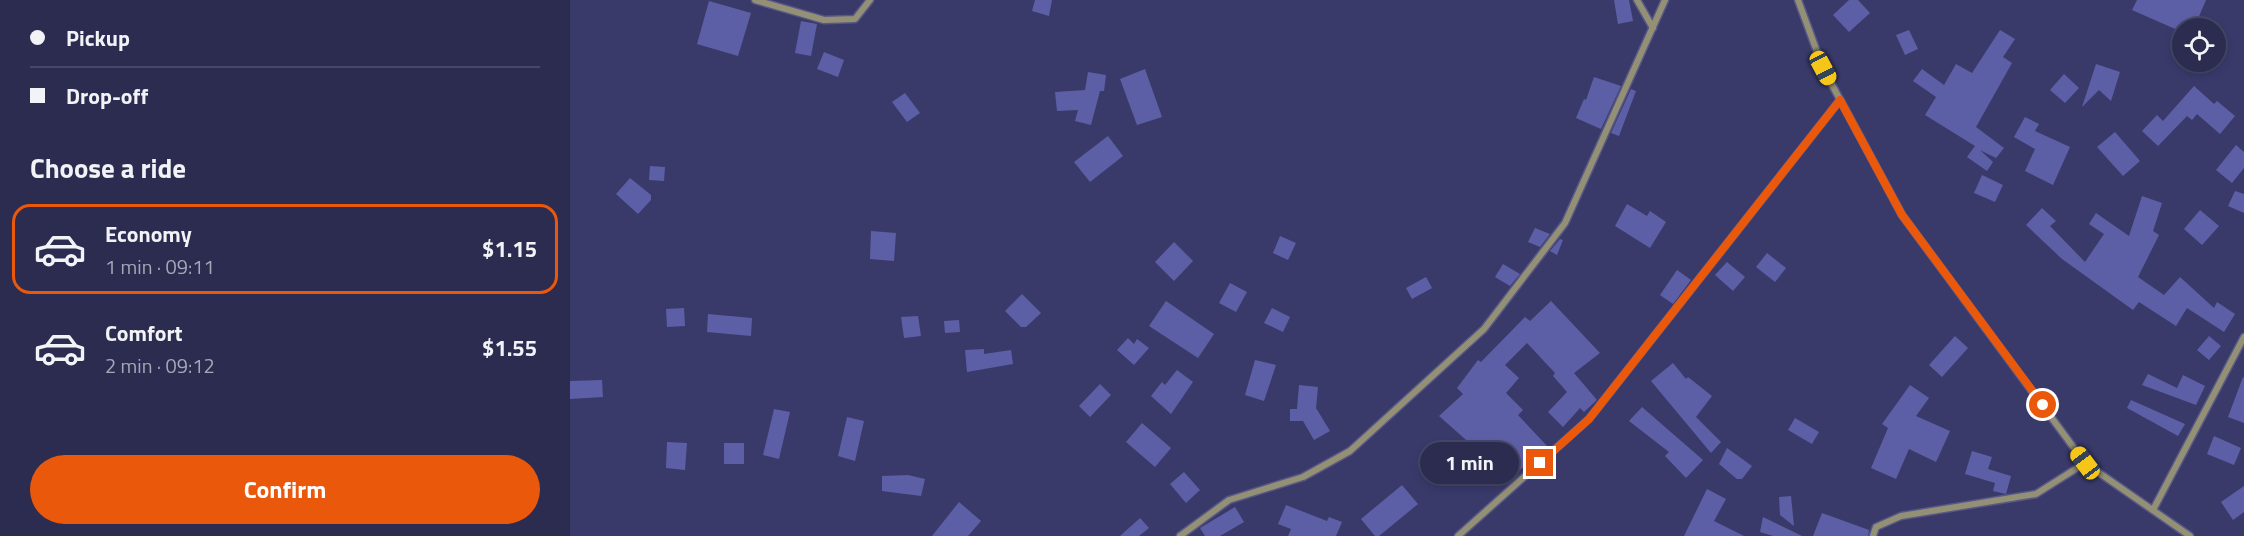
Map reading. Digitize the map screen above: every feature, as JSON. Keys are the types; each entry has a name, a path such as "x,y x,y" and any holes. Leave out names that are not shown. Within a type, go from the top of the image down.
{"street":[{"path":"755,0 824,20 855,19 870,0"},
{"path":"1637,0 1653,28"},
{"path":"1180,536 1229,500 1303,477 1350,451 1484,329 1565,223 1665,0"},
{"path":"1798,0 1823,68 1902,215 2085,463 2190,536"},
{"path":"1458,536 1589,419 1840,100"},
{"path":"2153,510 2244,337"},
{"path":"1873,536 1876,527 1901,516 2036,494 2085,463"}],"building":[{"path":"1035,0 1052,0 1049,16 1032,11"},
{"path":"1614,0 1629,0 1633,21 1618,24"},
{"path":"1849,0 1858,0 1870,13 1849,32 1833,15"},
{"path":"2137,0 2206,0 2198,18 2172,18 2172,28 2132,10"},
{"path":"709,1 751,13 738,56 697,44"},
{"path":"801,21 817,24 811,56 795,53"},
{"path":"1909,30 1918,49 1905,55 1896,35"},
{"path":"2000,30 2015,39 2003,57 2012,63 1976,127 2004,148 1996,158 1980,150 1993,162 1987,171 1967,157 1975,146 1925,115 1936,97 1913,81 1922,69 1944,85 1956,64 1972,73"},
{"path":"824,52 844,60 838,77 817,69"},
{"path":"2096,64 2120,72 2111,101 2099,90 2082,107"},
{"path":"1145,69 1162,117 1137,125 1120,79"},
{"path":"1088,72 1106,75 1104,91 1100,91 1091,125 1075,121 1078,110 1057,111 1055,92 1085,90"},
{"path":"2064,74 2079,88 2065,103 2050,90"},
{"path":"1594,77 1621,86 1601,129 1576,118 1584,99 1586,100"},
{"path":"2194,86 2214,104 2217,101 2235,116 2220,134 2197,114 2192,120 2187,116 2158,146 2142,131 2157,115 2163,121"},
{"path":"1631,89 1636,91 1619,136 1611,133"},
{"path":"905,93 920,113 907,122 892,102"},
{"path":"2025,117 2039,124 2035,131 2070,147 2053,185 2025,171 2035,149 2014,137"},
{"path":"2115,132 2140,161 2123,176 2097,147"},
{"path":"1108,136 1123,156 1090,182 1074,162"},
{"path":"2236,145 2244,152 2244,168 2232,183 2216,170"},
{"path":"650,166 665,167 664,181 649,180"},
{"path":"1982,175 2003,185 1995,202 1974,193"},
{"path":"630,178 651,195 651,200 638,214 616,194"},
{"path":"2235,191 2244,194 2244,213 2228,206"},
{"path":"2142,196 2162,203 2153,231 2159,235 2138,277 2164,295 2180,277 2214,308 2217,302 2235,314 2224,332 2187,308 2176,326 2139,302 2133,310 2062,259 2026,225 2042,208 2056,221 2050,226 2085,262 2104,234 2089,224 2096,213 2129,236"},
{"path":"1627,204 1647,216 1650,211 1666,222 1650,248 1615,226"},
{"path":"2200,210 2219,226 2202,245 2184,229"},
{"path":"1535,228 1550,234 1540,247 1528,242"},
{"path":"871,231 896,233 894,261 870,259"},
{"path":"1280,236 1296,243 1288,260 1273,253"},
{"path":"1560,239 1563,240 1557,255 1550,251"},
{"path":"1174,242 1193,261 1174,281 1155,262"},
{"path":"1767,253 1786,268 1775,282 1756,267"},
{"path":"1727,262 1745,277 1733,291 1715,275"},
{"path":"1503,264 1520,274 1510,286 1495,277"},
{"path":"1677,270 1691,280 1673,304 1660,295"},
{"path":"1426,277 1432,288 1412,299 1406,288"},
{"path":"1230,283 1247,292 1236,312 1219,303"},
{"path":"1022,294 1041,313 1026,327 1021,327 1005,311"},
{"path":"1166,301 1214,334 1198,358 1149,326"},
{"path":"1551,301 1600,353 1574,373 1597,400 1584,412 1580,408 1563,427 1548,412 1567,392 1553,376 1555,373 1527,343 1505,365 1519,378 1506,393 1523,410 1518,415 1548,447 1511,477 1486,449 1482,454 1439,416 1463,394 1457,388 1478,360 1481,362 1525,317 1530,321"},
{"path":"684,308 685,326 667,327 666,309"},
{"path":"1272,308 1290,317 1283,332 1264,323"},
{"path":"708,314 752,318 751,336 707,332"},
{"path":"918,316 921,336 904,338 901,317"},
{"path":"959,320 960,332 945,333 944,321"},
{"path":"1955,336 1968,348 1942,377 1929,365"},
{"path":"2209,336 2221,346 2209,360 2197,350"},
{"path":"1128,338 1134,344 1137,339 1149,348 1134,365 1117,350"},
{"path":"984,349 984,354 1011,350 1013,364 967,372 965,350"},
{"path":"1255,360 1276,365 1264,401 1245,395"},
{"path":"1673,363 1686,379 1688,377 1712,396 1696,417 1721,442 1711,453 1651,381"},
{"path":"1177,370 1193,382 1171,414 1151,396 1162,382 1165,385"},
{"path":"2148,374 2177,388 2183,375 2205,386 2196,405 2142,385"},
{"path":"2244,378 2244,423 2228,417"},
{"path":"602,380 603,397 570,399 570,381"},
{"path":"1100,384 1111,395 1090,417 1079,406"},
{"path":"1299,385 1318,387 1316,408 1330,431 1314,440 1303,421 1290,421 1290,409 1297,409"},
{"path":"1910,385 1929,398 1916,416 1950,431 1936,462 1909,449 1896,479 1871,468 1888,428 1882,424"},
{"path":"2131,400 2185,424 2178,436 2127,408"},
{"path":"1642,407 1703,460 1686,478 1665,456 1669,452 1629,421"},
{"path":"774,409 790,412 779,459 763,455"},
{"path":"847,417 864,421 855,461 838,456"},
{"path":"1795,418 1819,432 1812,444 1788,430"},
{"path":"1142,423 1171,448 1155,467 1126,442"},
{"path":"2214,436 2241,448 2234,465 2207,454"},
{"path":"667,442 687,443 685,470 666,468"},
{"path":"724,443 744,443 744,464 724,464"},
{"path":"1727,448 1752,466 1742,479 1737,479 1719,464"},
{"path":"1972,451 1992,457 1988,469 2011,476 2006,494 1993,491 1995,483 1965,474"},
{"path":"1184,472 1200,490 1186,503 1170,484"},
{"path":"908,475 925,479 921,496 882,491 882,476"},
{"path":"1402,485 1418,504 1379,536 1375,536 1361,519"},
{"path":"2244,486 2244,512 2233,520 2221,502"},
{"path":"1707,489 1726,499 1714,521 1744,536 1684,536"},
{"path":"1791,496 1794,526 1780,515 1779,497"},
{"path":"959,502 981,521 968,536 932,536"},
{"path":"1286,505 1327,521 1329,517 1342,522 1336,536 1288,536 1291,529 1278,524"},
{"path":"1235,507 1244,522 1220,536 1205,536 1200,528"},
{"path":"1822,513 1869,530 1868,536 1813,536"},
{"path":"1763,517 1802,536 1773,536 1760,532"},
{"path":"1140,518 1149,528 1139,536 1120,536"}],"route":[{"path":"1540,463 1589,419 1671,319 1840,100 1902,215 2043,405"}]}
